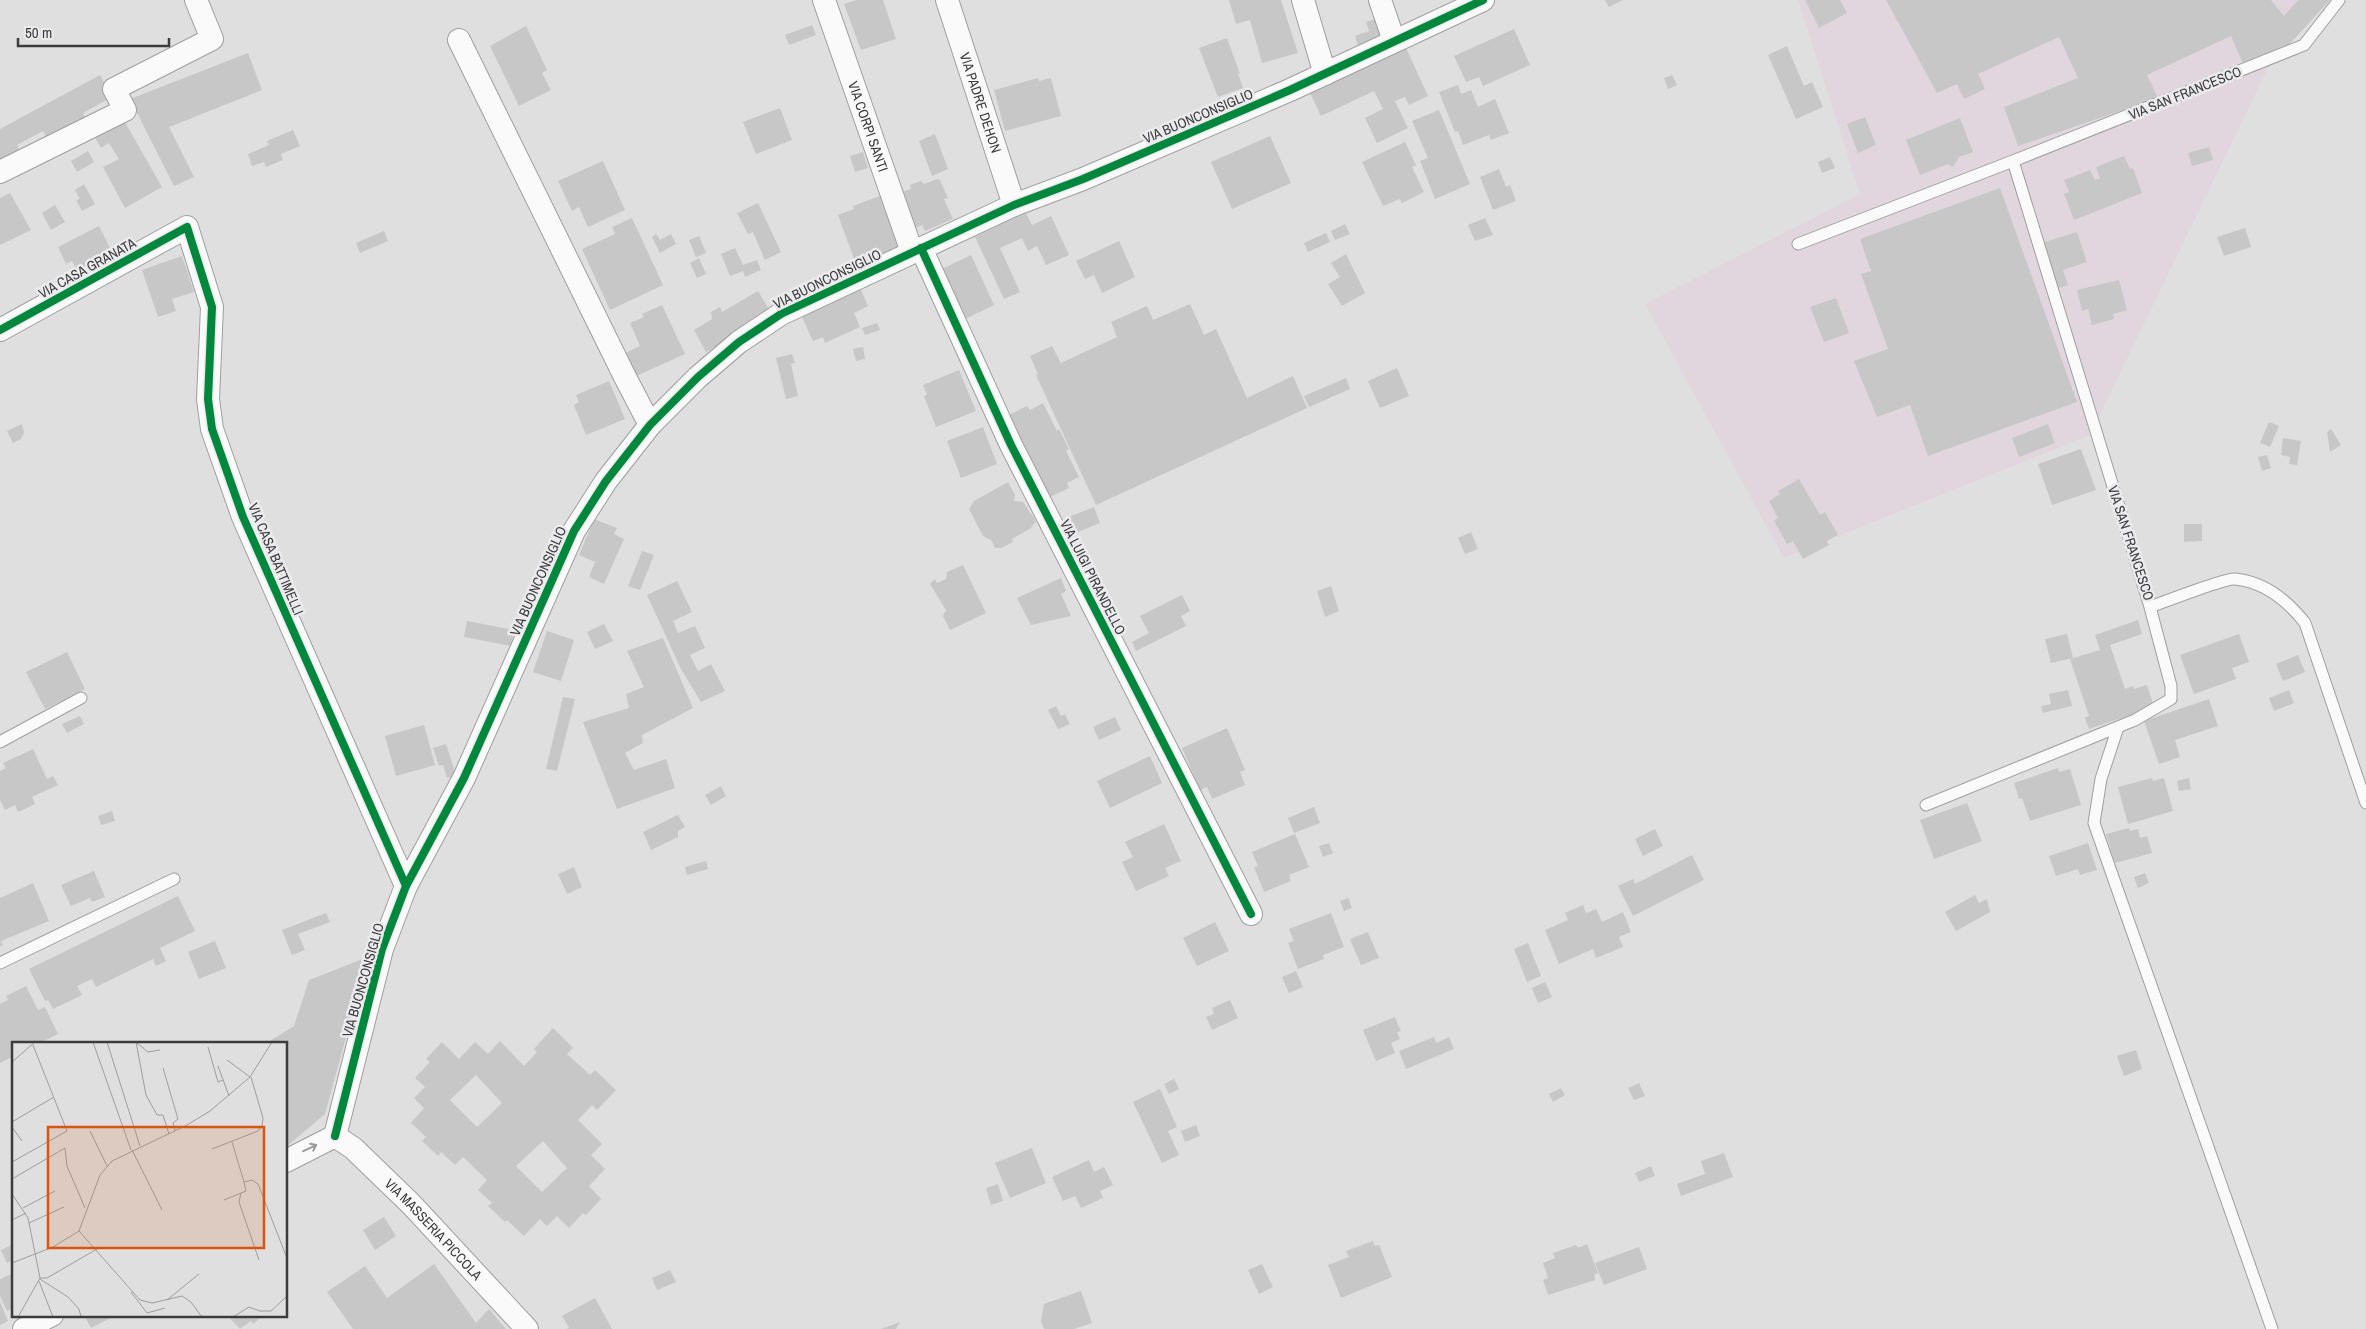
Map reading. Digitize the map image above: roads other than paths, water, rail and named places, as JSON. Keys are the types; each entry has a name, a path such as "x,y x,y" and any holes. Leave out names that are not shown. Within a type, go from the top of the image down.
{"street":[{"path":"0,172 125,110 114,89 212,39 196,0"},
{"name":"VIA CORPI SANTI","path":"824,0 916,250"},
{"name":"VIA PADRE DEHON","path":"947,0 1014,204"},
{"path":"1303,0 1325,74"},
{"path":"1380,0 1394,41"},
{"name":"VIA BUONCONSIGLIO","path":"335,1136 382,949 406,886 464,778 574,531 606,481 650,425 698,378 739,342 781,314 1014,204 1083,179 1325,74 1483,0"},
{"path":"459,40 650,425"},
{"name":"VIA CASA GRANATA","path":"0,330 187,227"},
{"name":"VIA CASA BATTIMELLI","path":"187,227 212,307 208,398 212,429 243,517 406,886"},
{"name":"VIA LUIGI PIRANDELLO","path":"916,250 1011,445 1251,914"},
{"path":"288,1160 335,1136"},
{"name":"VIA MASSERIA PICCOLA","path":"335,1136 352,1148 411,1204 527,1329"},
{"path":"24,1329 50,1316"}],"lane":[{"name":"VIA SAN FRANCESCO","path":"1798,244 2304,45 2339,0"},
{"name":"VIA SAN FRANCESCO","path":"2013,161 2150,607 2233,579 2263,587 2290,604 2305,623 2366,803"},
{"path":"1926,805 2135,720 2171,699 2171,686 2150,607"},
{"path":"0,742 81,698"},
{"path":"2118,727 2101,779 2094,823 2272,1329"},
{"path":"0,963 174,879"}]}
